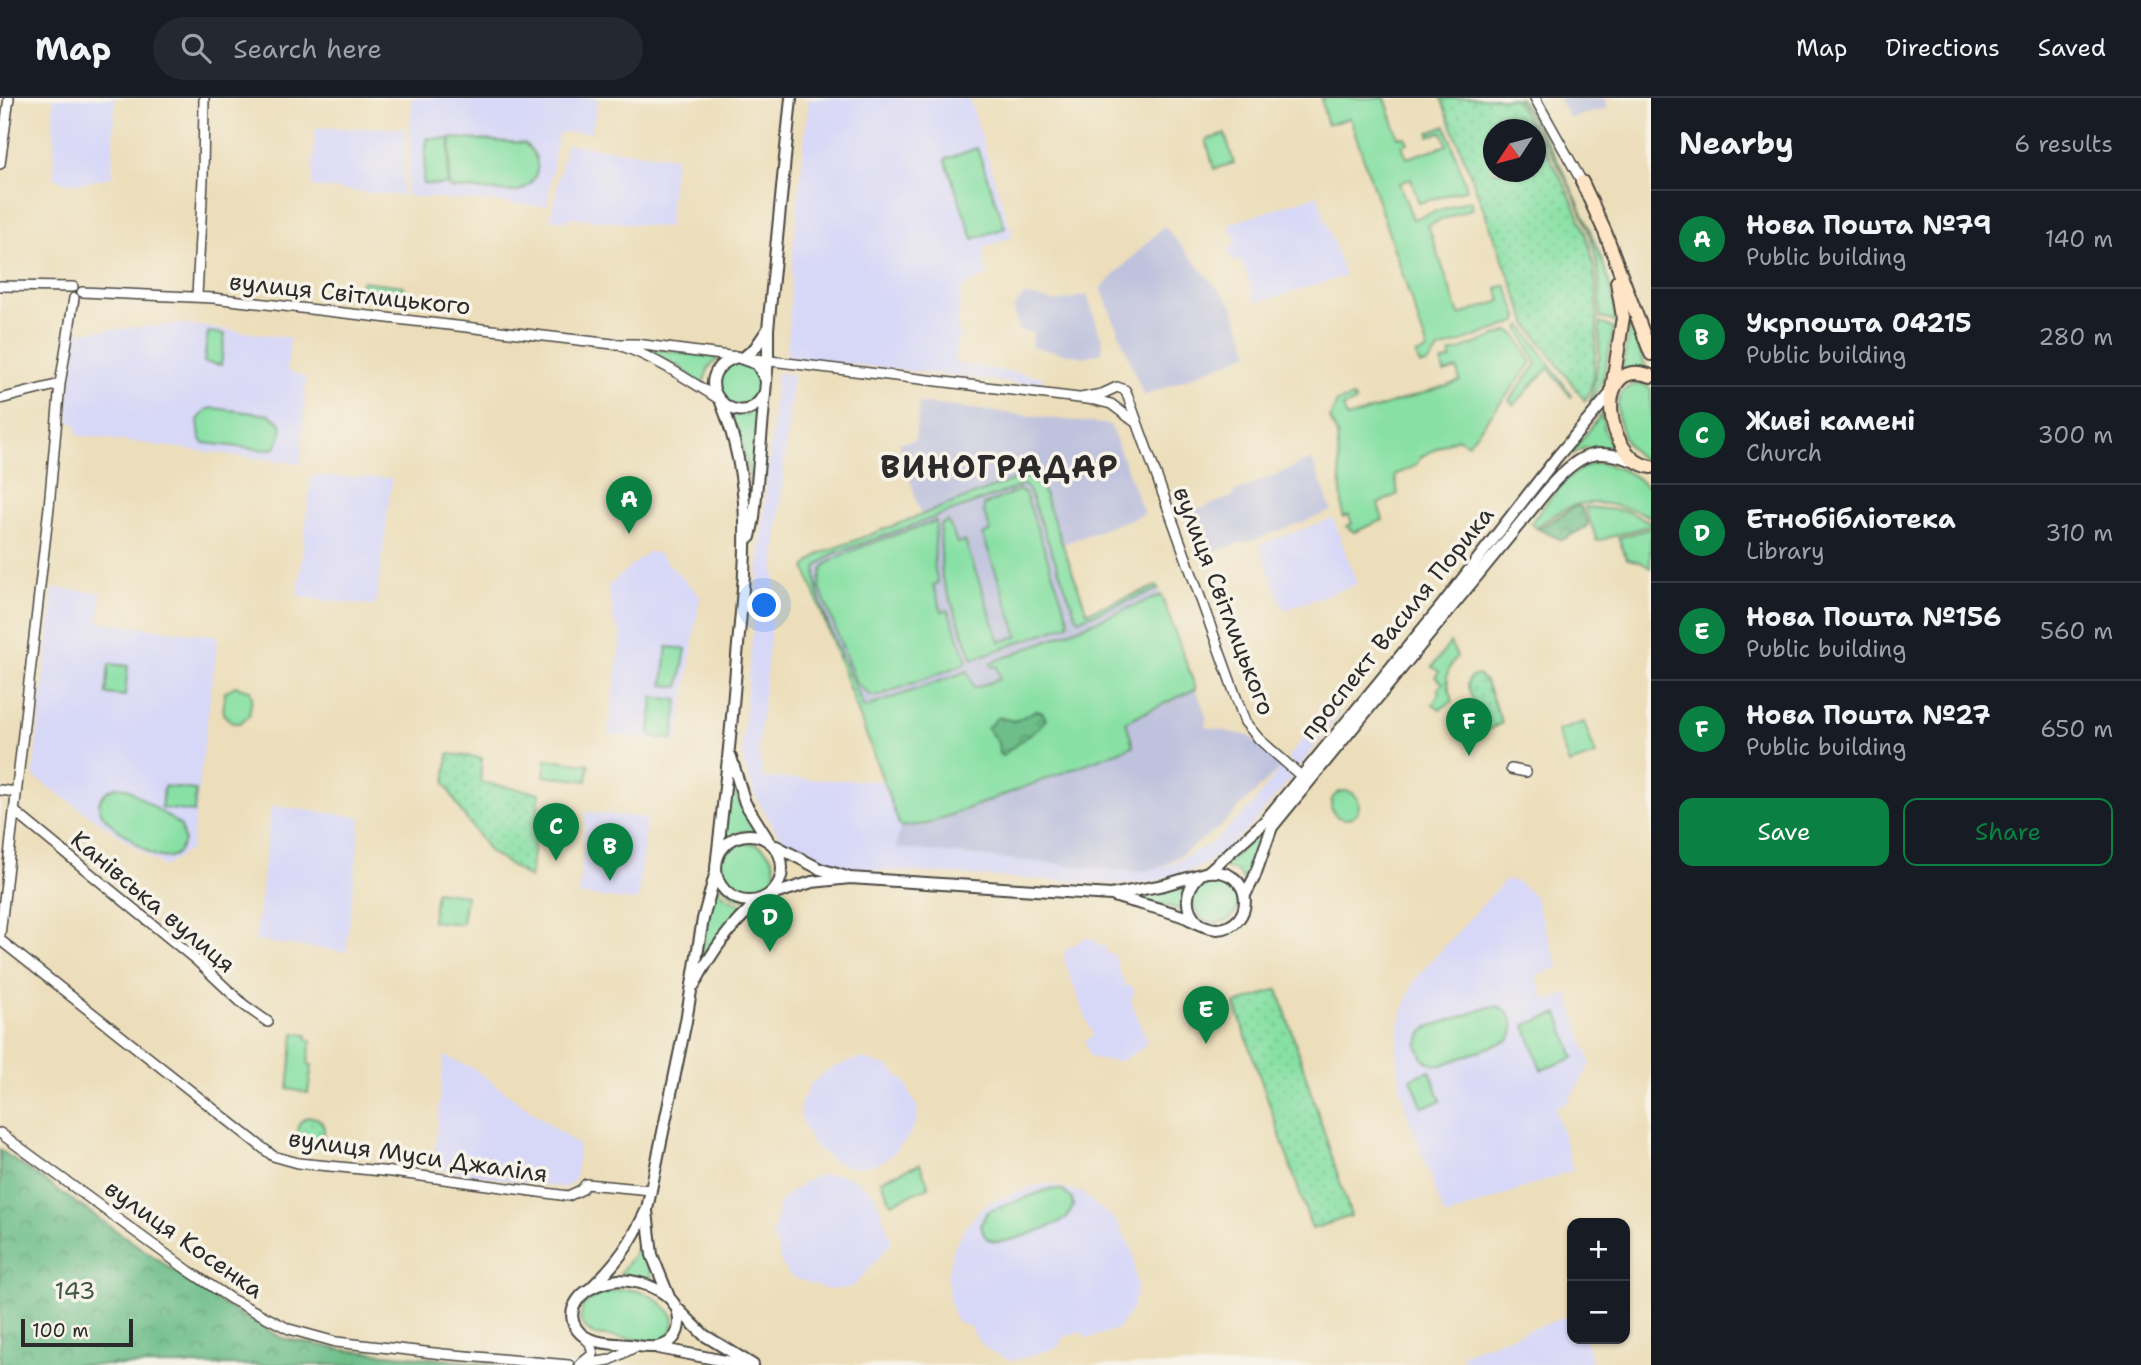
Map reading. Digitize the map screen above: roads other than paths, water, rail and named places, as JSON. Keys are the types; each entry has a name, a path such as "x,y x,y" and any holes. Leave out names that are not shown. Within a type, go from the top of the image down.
{"main road":[{"path":"1582,182 1646,328 1651,354"},
{"path":"1609,244 1623,317 1611,391 1612,421 1623,446 1651,476"},
{"path":"1611,391 1617,382 1630,375 1651,376"}],"street":[{"path":"0,164 9,98"},
{"path":"197,296 204,98"},
{"path":"655,1348 668,1343 676,1336 678,1315 660,1280 652,1255 647,1209 691,990 702,919 716,871 747,550 754,518 768,359 768,329 791,98"},
{"path":"1535,98 1582,182"},
{"name":"вулиця Світлицького","path":"0,286 197,296 768,359 1081,398 1113,405 1137,423"},
{"path":"0,935 49,507 60,384 74,298 70,292 78,289"},
{"path":"747,550 741,475 735,442 713,388 716,372 723,363 755,348 768,329"},
{"name":"вулиця Світлицького","path":"613,344 652,358 719,400"},
{"path":"719,400 735,410 746,410 756,405 766,386 760,367 753,361 740,357"},
{"path":"0,399 60,384"},
{"path":"1118,387 1127,394 1124,405 1113,405 1109,400 1110,391 1118,387"},
{"name":"вулиця Світлицького","path":"1081,398 1110,391"},
{"name":"проспект Василя Порика","path":"1201,925 1189,910 1187,901 1193,883 1264,822 1439,608 1611,391"},
{"name":"вулиця Світлицького","path":"1127,394 1245,722 1259,739 1301,776"},
{"name":"проспект Василя Порика","path":"765,897 813,882 850,878 1111,895 1218,929 1236,921 1245,904 1245,895 1272,827 1553,483 1579,458 1591,453 1619,456 1641,464"},
{"path":"691,990 708,958 726,934 777,886 783,868 780,855 745,803 729,748"},
{"path":"1511,769 1526,772"},
{"path":"0,790 16,792"},
{"name":"Канівська вулиця","path":"14,811 196,960 244,1005 268,1022"},
{"path":"717,858 727,843 738,836 757,835 771,842"},
{"name":"проспект Василя Порика","path":"771,842 820,869 850,878"},
{"path":"716,871 720,883 732,897 744,901 765,897"},
{"path":"1204,874 1227,873 1236,878 1245,895"},
{"name":"проспект Василя Порика","path":"1111,895 1204,874"},
{"name":"вулиця Муси Джаліля","path":"0,940 268,1153 280,1158 298,1163 392,1172 568,1196 581,1190 586,1184 650,1190"},
{"name":"вулиця Косенка","path":"0,1133 189,1271 231,1299 289,1329 337,1342 569,1365"},
{"path":"591,1288 618,1261 647,1209"},
{"path":"580,1365 593,1354 590,1343 573,1322 573,1310 582,1294 606,1281 635,1281 663,1293 704,1335 753,1365"},
{"path":"585,1338 746,1365"},
{"path":"580,1365 610,1360 637,1346"}],"place":[{"name":"Нова Пошта №79","path":"629,534"},
{"name":"Нова Пошта №27","path":"1469,756"},
{"name":"Живі камені","path":"556,861"},
{"name":"Укрпошта 04215","path":"610,881"},
{"name":"Етнобібліотека","path":"770,952"},
{"name":"Нова Пошта №156","path":"1206,1044"}],"district":[{"name":"ВИНОГРАДАР","path":"1000,467"}],"park label":[{"name":"143","path":"75,1291"}]}
